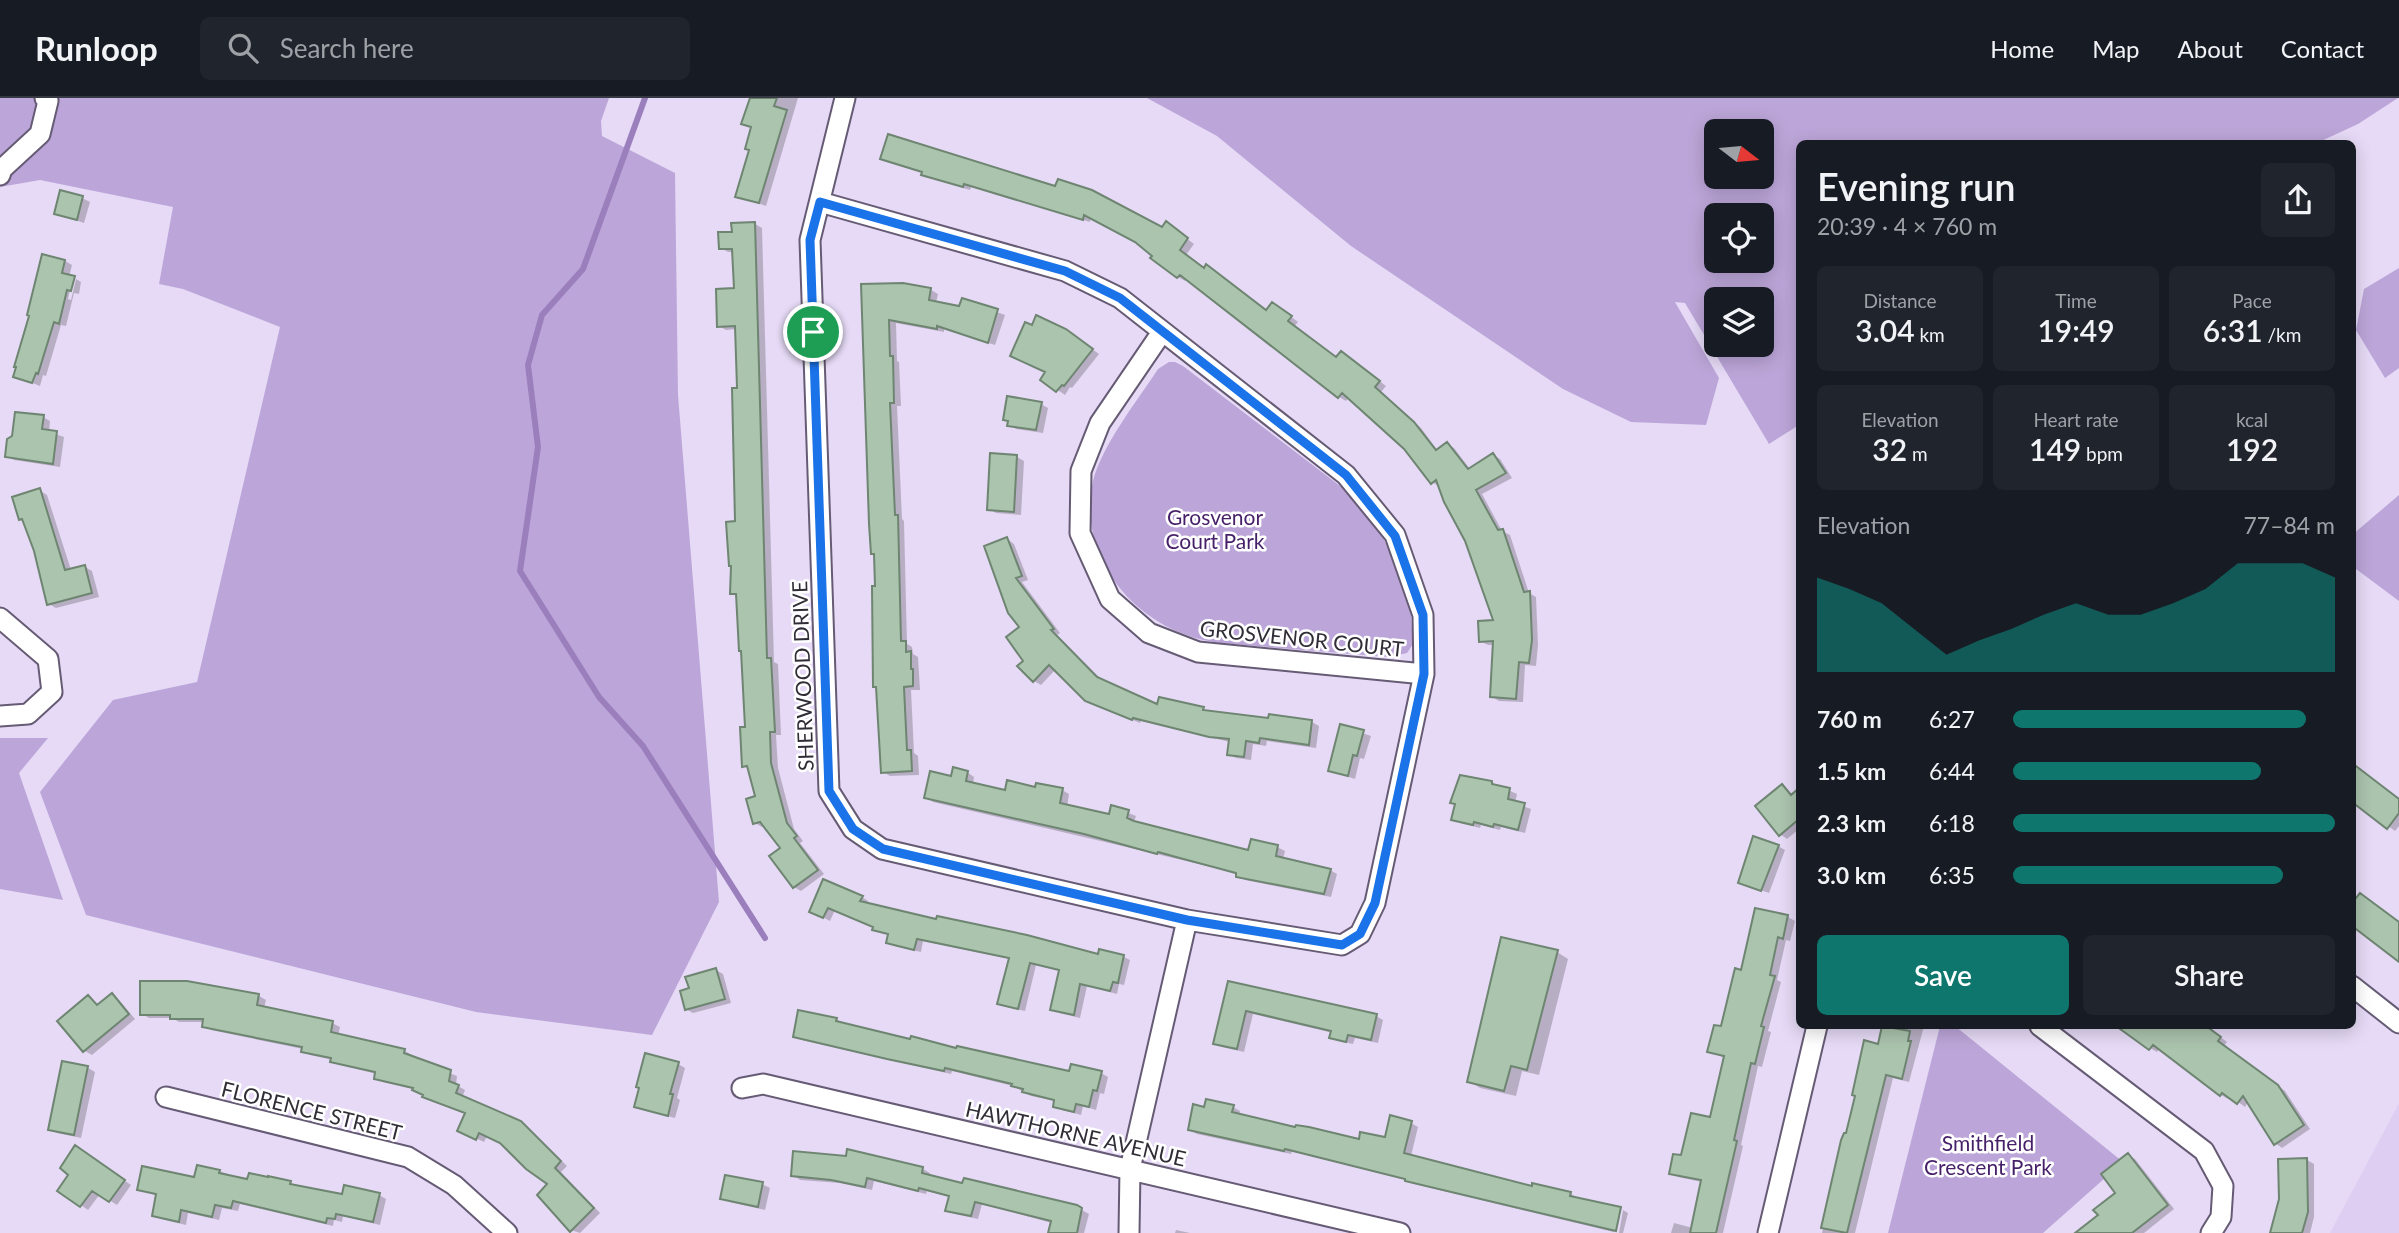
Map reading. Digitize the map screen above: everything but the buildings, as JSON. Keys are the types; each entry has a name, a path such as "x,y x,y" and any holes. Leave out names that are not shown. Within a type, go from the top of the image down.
{"street":[{"path":"1,170 40,134 48,101 45,98"},
{"name":"SHERWOOD DRIVE","path":"845,98 810,240 829,791 853,829 883,849 1187,920 1342,945"},
{"name":"GROSVENOR COURT","path":"820,202 1065,271 1120,298 1346,475 1395,536 1423,615 1424,674 1375,903 1360,934 1342,945"},
{"name":"GROSVENOR COURT","path":"1162,332 1100,423 1081,471 1080,534 1110,599 1149,634 1198,653 1424,674"},
{"path":"0,618 48,659 52,692 28,714 0,716"},
{"path":"1129,1233 1130,1169 1187,920"},
{"path":"2356,989 2399,1023"},
{"path":"1768,1233 1816,1029"},
{"path":"2044,1029 2204,1151 2222,1186 2221,1217 2211,1233"},
{"name":"HAWTHORNE AVENUE","path":"742,1088 763,1084 1400,1233"},
{"name":"FLORENCE STREET","path":"166,1097 408,1157 454,1185 507,1233"}],"shaded area":[{"path":"2398,1105 2399,1233 2330,1233"}],"green space":[{"path":"0,98 609,98 601,121 602,136 675,173 678,395 719,902 652,1035 476,1012 86,915 40,792 113,700 197,682 280,327 183,289 159,284 173,207 40,180 0,187"},
{"path":"1147,98 2398,98 2358,124 2323,140 1796,140 1796,427 1769,444 1717,357 1774,357 1774,287 1704,287 1704,335 1685,303 1675,302 1704,352 1704,357 1707,357 1719,378 1706,425 1631,422 1563,389 1351,246 1217,136"},
{"path":"2399,268 2399,368 2385,378 2356,330 2364,289"},
{"name":"Grosvenor Court Park","path":"1169,362 1183,366 1348,492 1377,527 1398,566 1410,601 1413,644 1407,653 1389,657 1207,641 1162,624 1124,593 1110,574 1092,530 1090,506 1093,481 1104,453 1121,423 1158,369"},
{"path":"2399,495 2399,601 2356,569 2356,532"},
{"path":"0,738 48,738 19,773 63,900 0,889"},
{"name":"Smithfield Crescent Park","path":"1939,1029 1959,1029 2123,1162 2043,1233 1888,1233"}],"waterway":[{"path":"645,98 583,269 542,315 528,365 538,447 520,571 599,697 643,746 765,938"}],"route":[{"path":"820,202 1065,271 1120,298 1346,475 1395,536 1423,615 1424,674 1375,903 1360,934 1342,945 1187,920 883,849 853,829 829,791 813,332 810,240 820,202"}]}
